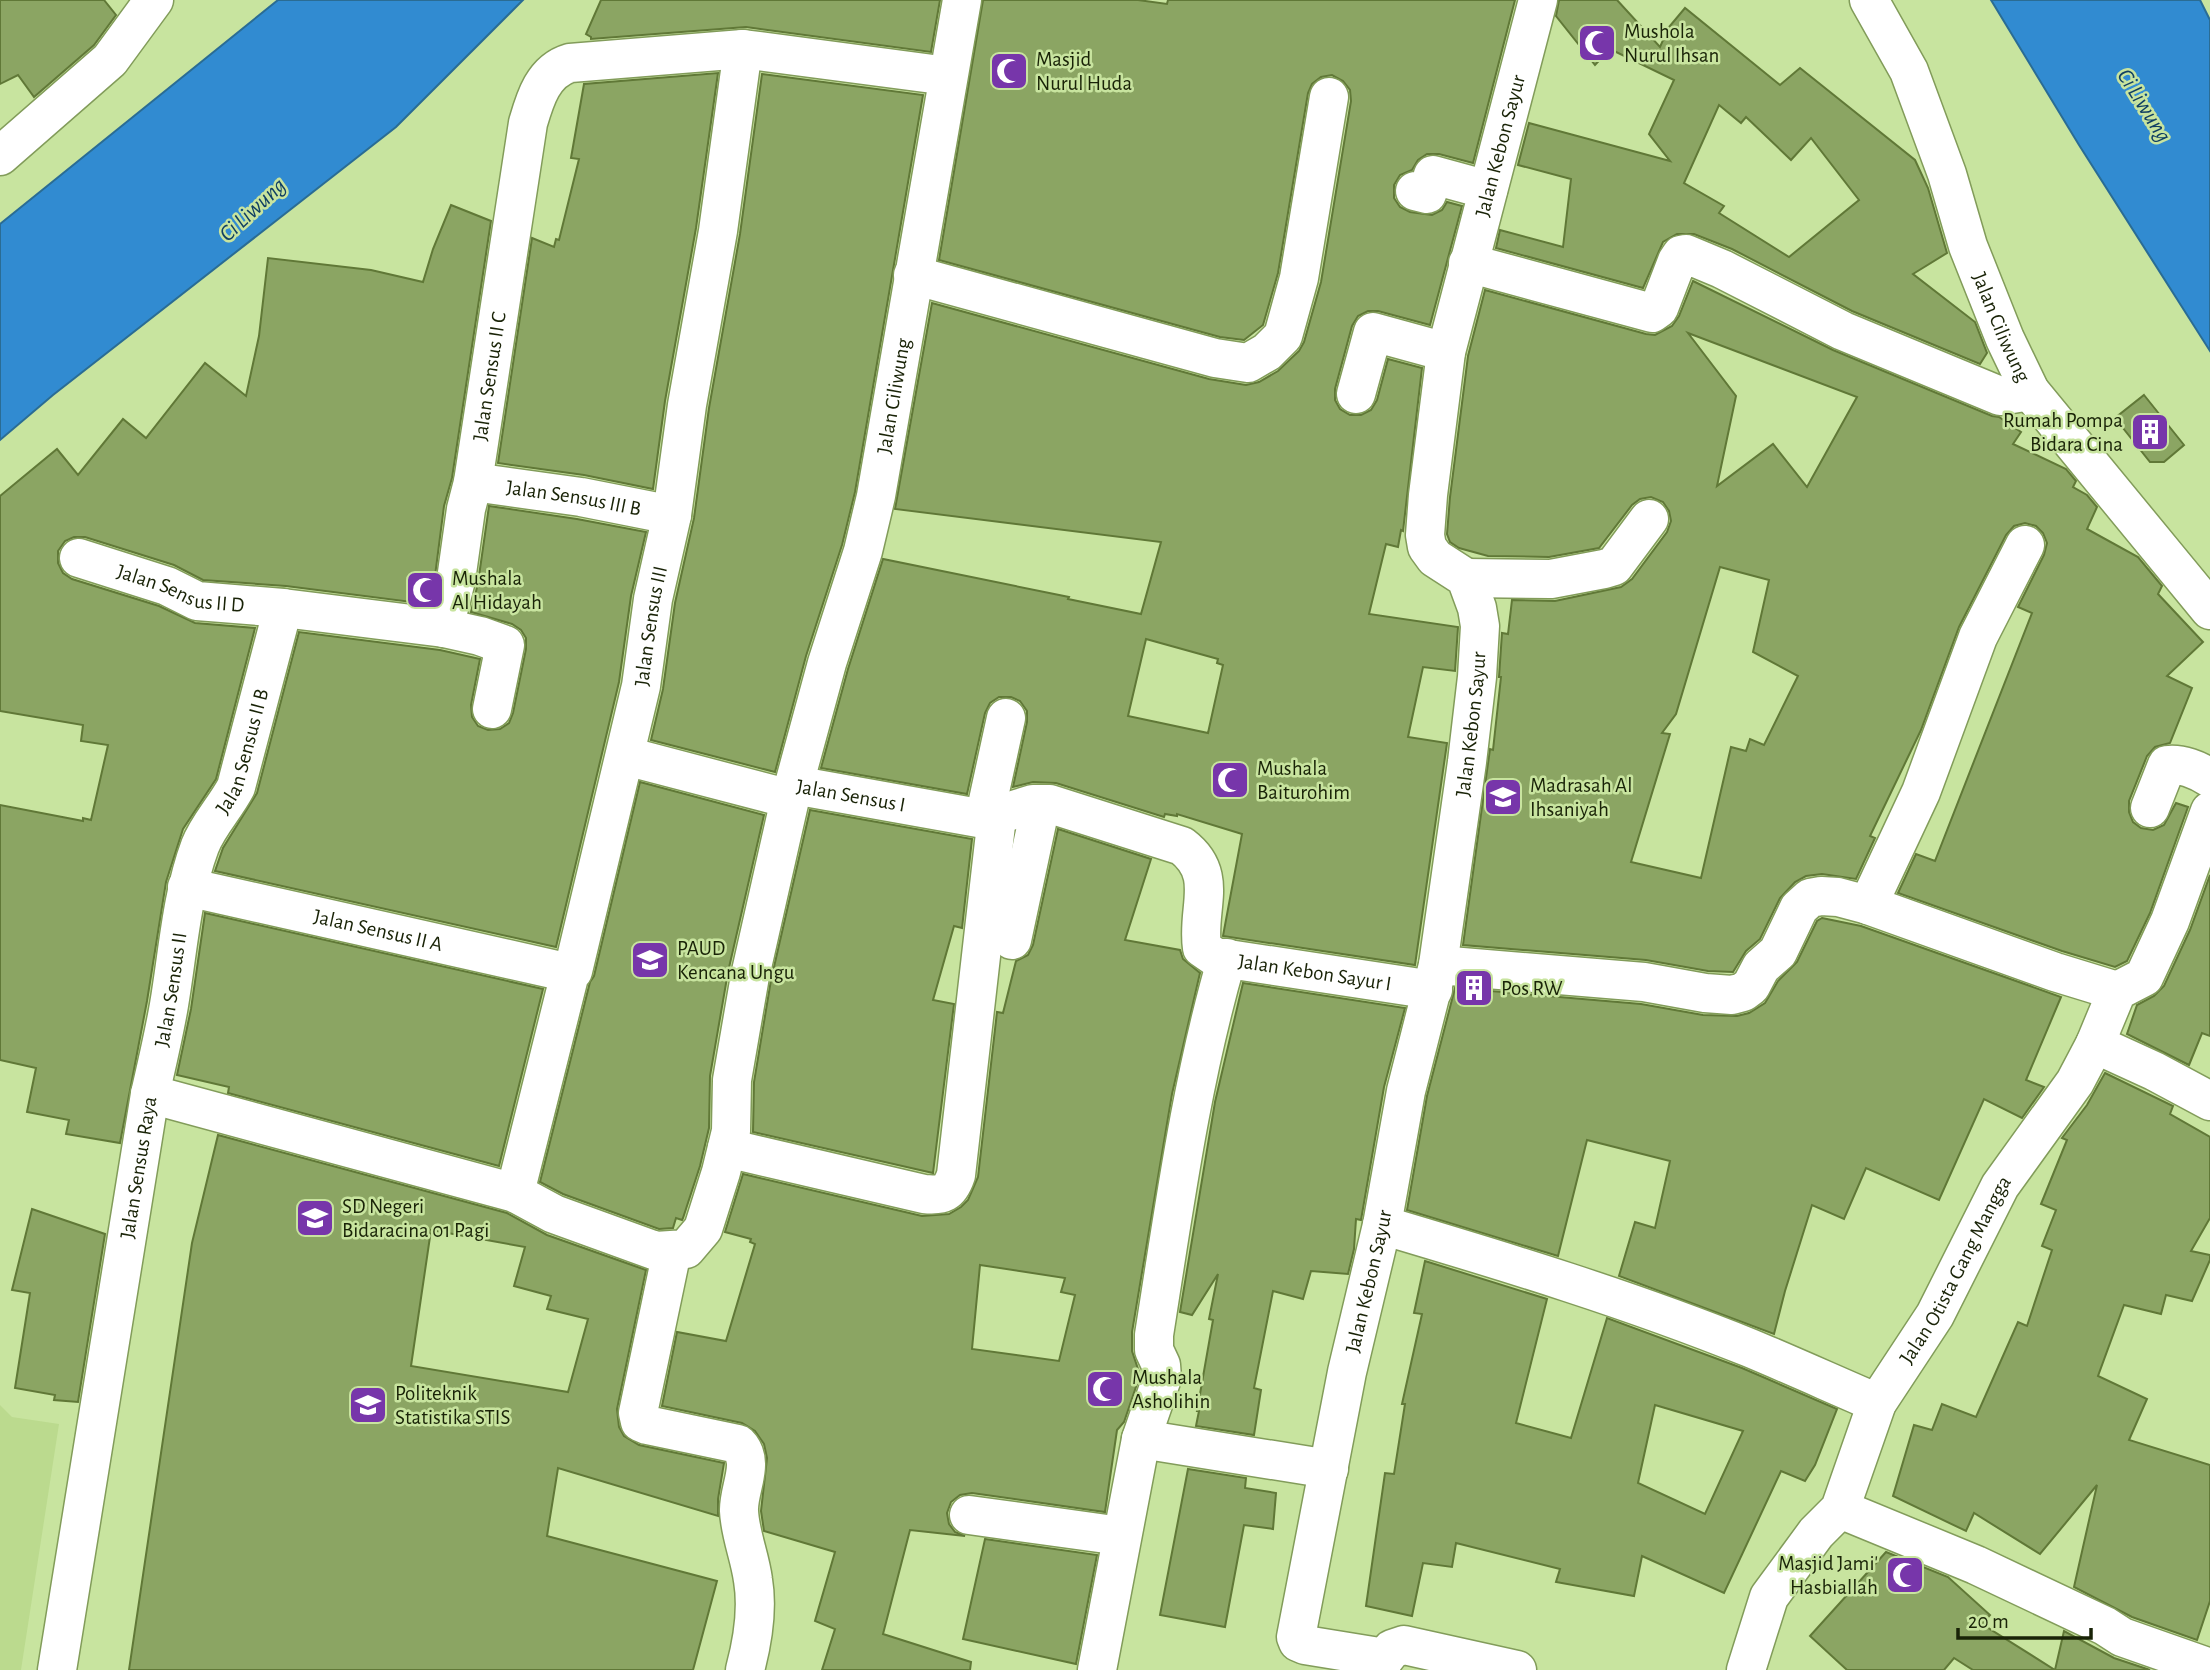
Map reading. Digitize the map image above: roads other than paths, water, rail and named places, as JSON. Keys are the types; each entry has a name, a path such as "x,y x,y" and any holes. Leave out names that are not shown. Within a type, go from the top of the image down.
{"street":[{"path":"0,156 110,60 154,0"},
{"name":"Jalan Ciliwung","path":"792,792 873,510 961,0"},
{"name":"Jalan Kebon Sayur","path":"1517,1670 1404,1645 1392,1649 1384,1664 1305,1645 1298,1642 1296,1636 1347,1372 1382,1225 1406,1091 1436,977 1477,677 1480,626 1477,608 1466,578 1434,558 1427,547 1425,535 1446,352 1538,0"},
{"name":"Jalan Ciliwung","path":"1869,0 1909,71 1947,174 1968,246 2005,339 2030,391 2210,610"},
{"name":"Jalan Sensus II C","path":"444,628 456,580 466,509 473,481 528,123 541,89 552,72 570,63 743,49 948,76"},
{"name":"Jalan Sensus III","path":"515,1193 570,973 573,971 641,687 653,598 673,515 687,405 718,231 743,49"},
{"path":"913,275 1215,358 1248,363 1267,352 1283,336 1299,278 1329,97"},
{"path":"1415,191 1427,194 1433,175 1488,190"},
{"path":"1468,263 1652,313 1659,308 1677,261 1681,255 1686,254 1722,269 1843,331 2000,396 2030,391"},
{"path":"1356,394 1373,332 1446,352"},
{"name":"Jalan Sensus III B","path":"473,481 581,497 673,515"},
{"path":"1466,578 1551,579 1614,566 1649,519"},
{"path":"2025,545 1978,637 1921,793 1868,905 2055,972 2117,991 2144,977 2170,921 2210,811"},
{"name":"Jalan Sensus II D","path":"79,558 167,586 197,601 283,608"},
{"path":"283,608 444,628 505,645 492,709"},
{"name":"Jalan Sensus II B","path":"187,887 200,845 236,787 283,608"},
{"path":"727,1147 925,1194 944,1194 950,1190 956,1175 991,818 1006,718"},
{"path":"626,755 792,792"},
{"path":"2150,808 2167,765 2176,764 2210,778"},
{"name":"Jalan Sensus I","path":"679,1250 703,1229 731,1131 732,1080 750,976 792,792 991,818 1010,810 1050,804 1182,846 1191,853 1205,881 1199,930 1214,953"},
{"path":"1012,940 1041,804"},
{"name":"Jalan Sensus II A","path":"187,887 570,973"},
{"name":"Jalan Sensus II","path":"150,1094 169,1008 187,887"},
{"name":"Jalan Kebon Sayur I","path":"1214,953 1436,977 1644,982 1732,995 1744,992 1751,986 1761,967 1778,952 1799,908 1810,898 1838,897 1868,905"},
{"path":"1097,1670 1141,1439 1162,1378 1161,1365 1154,1350 1154,1335 1184,1149 1213,1006 1214,953"},
{"name":"Jalan Otista Gang Mangga","path":"1746,1670 1769,1597 1816,1533 1840,1509 1877,1403 1935,1315 2000,1186 2075,1082 2095,1044 2117,991"},
{"path":"2095,1044 2210,1101"},
{"name":"Jalan Sensus Raya","path":"57,1670 150,1094 515,1193 554,1214 656,1251 679,1250"},
{"path":"1382,1225 1506,1261 1589,1289 1749,1348 1877,1403"},
{"path":"679,1250 638,1413 640,1422 647,1426 738,1444 744,1450 746,1462 739,1510 754,1581 754,1636 746,1670"},
{"path":"1141,1439 1329,1469"},
{"path":"1840,1509 1976,1565 2105,1626 2122,1637 2210,1668"},
{"path":"969,1515 1121,1536"}],"water":[{"name":"Ci Liwung","path":"278,0 523,0 396,127 53,395 0,440 0,224"},
{"name":"Ci Liwung","path":"1991,0 2200,0 2210,20 2210,351 2079,145"}],"place":[{"name":"Mushola Nurul Ihsan","path":"1597,43"},
{"name":"Masjid Nurul Huda","path":"1009,71"},
{"name":"Rumah Pompa Bidara Cina","path":"2150,432"},
{"name":"Mushala Al Hidayah","path":"425,590"},
{"name":"Mushala Baiturohim","path":"1230,780"},
{"name":"Madrasah Al Ihsaniyah","path":"1503,797"},
{"name":"PAUD Kencana Ungu","path":"650,960"},
{"name":"Pos RW","path":"1474,988"},
{"name":"SD Negeri Bidaracina 01 Pagi","path":"315,1218"},
{"name":"Mushala Asholihin","path":"1105,1389"},
{"name":"Politeknik Statistika STIS","path":"368,1405"},
{"name":"Masjid Jami' Hasbiallah","path":"1905,1575"}]}
